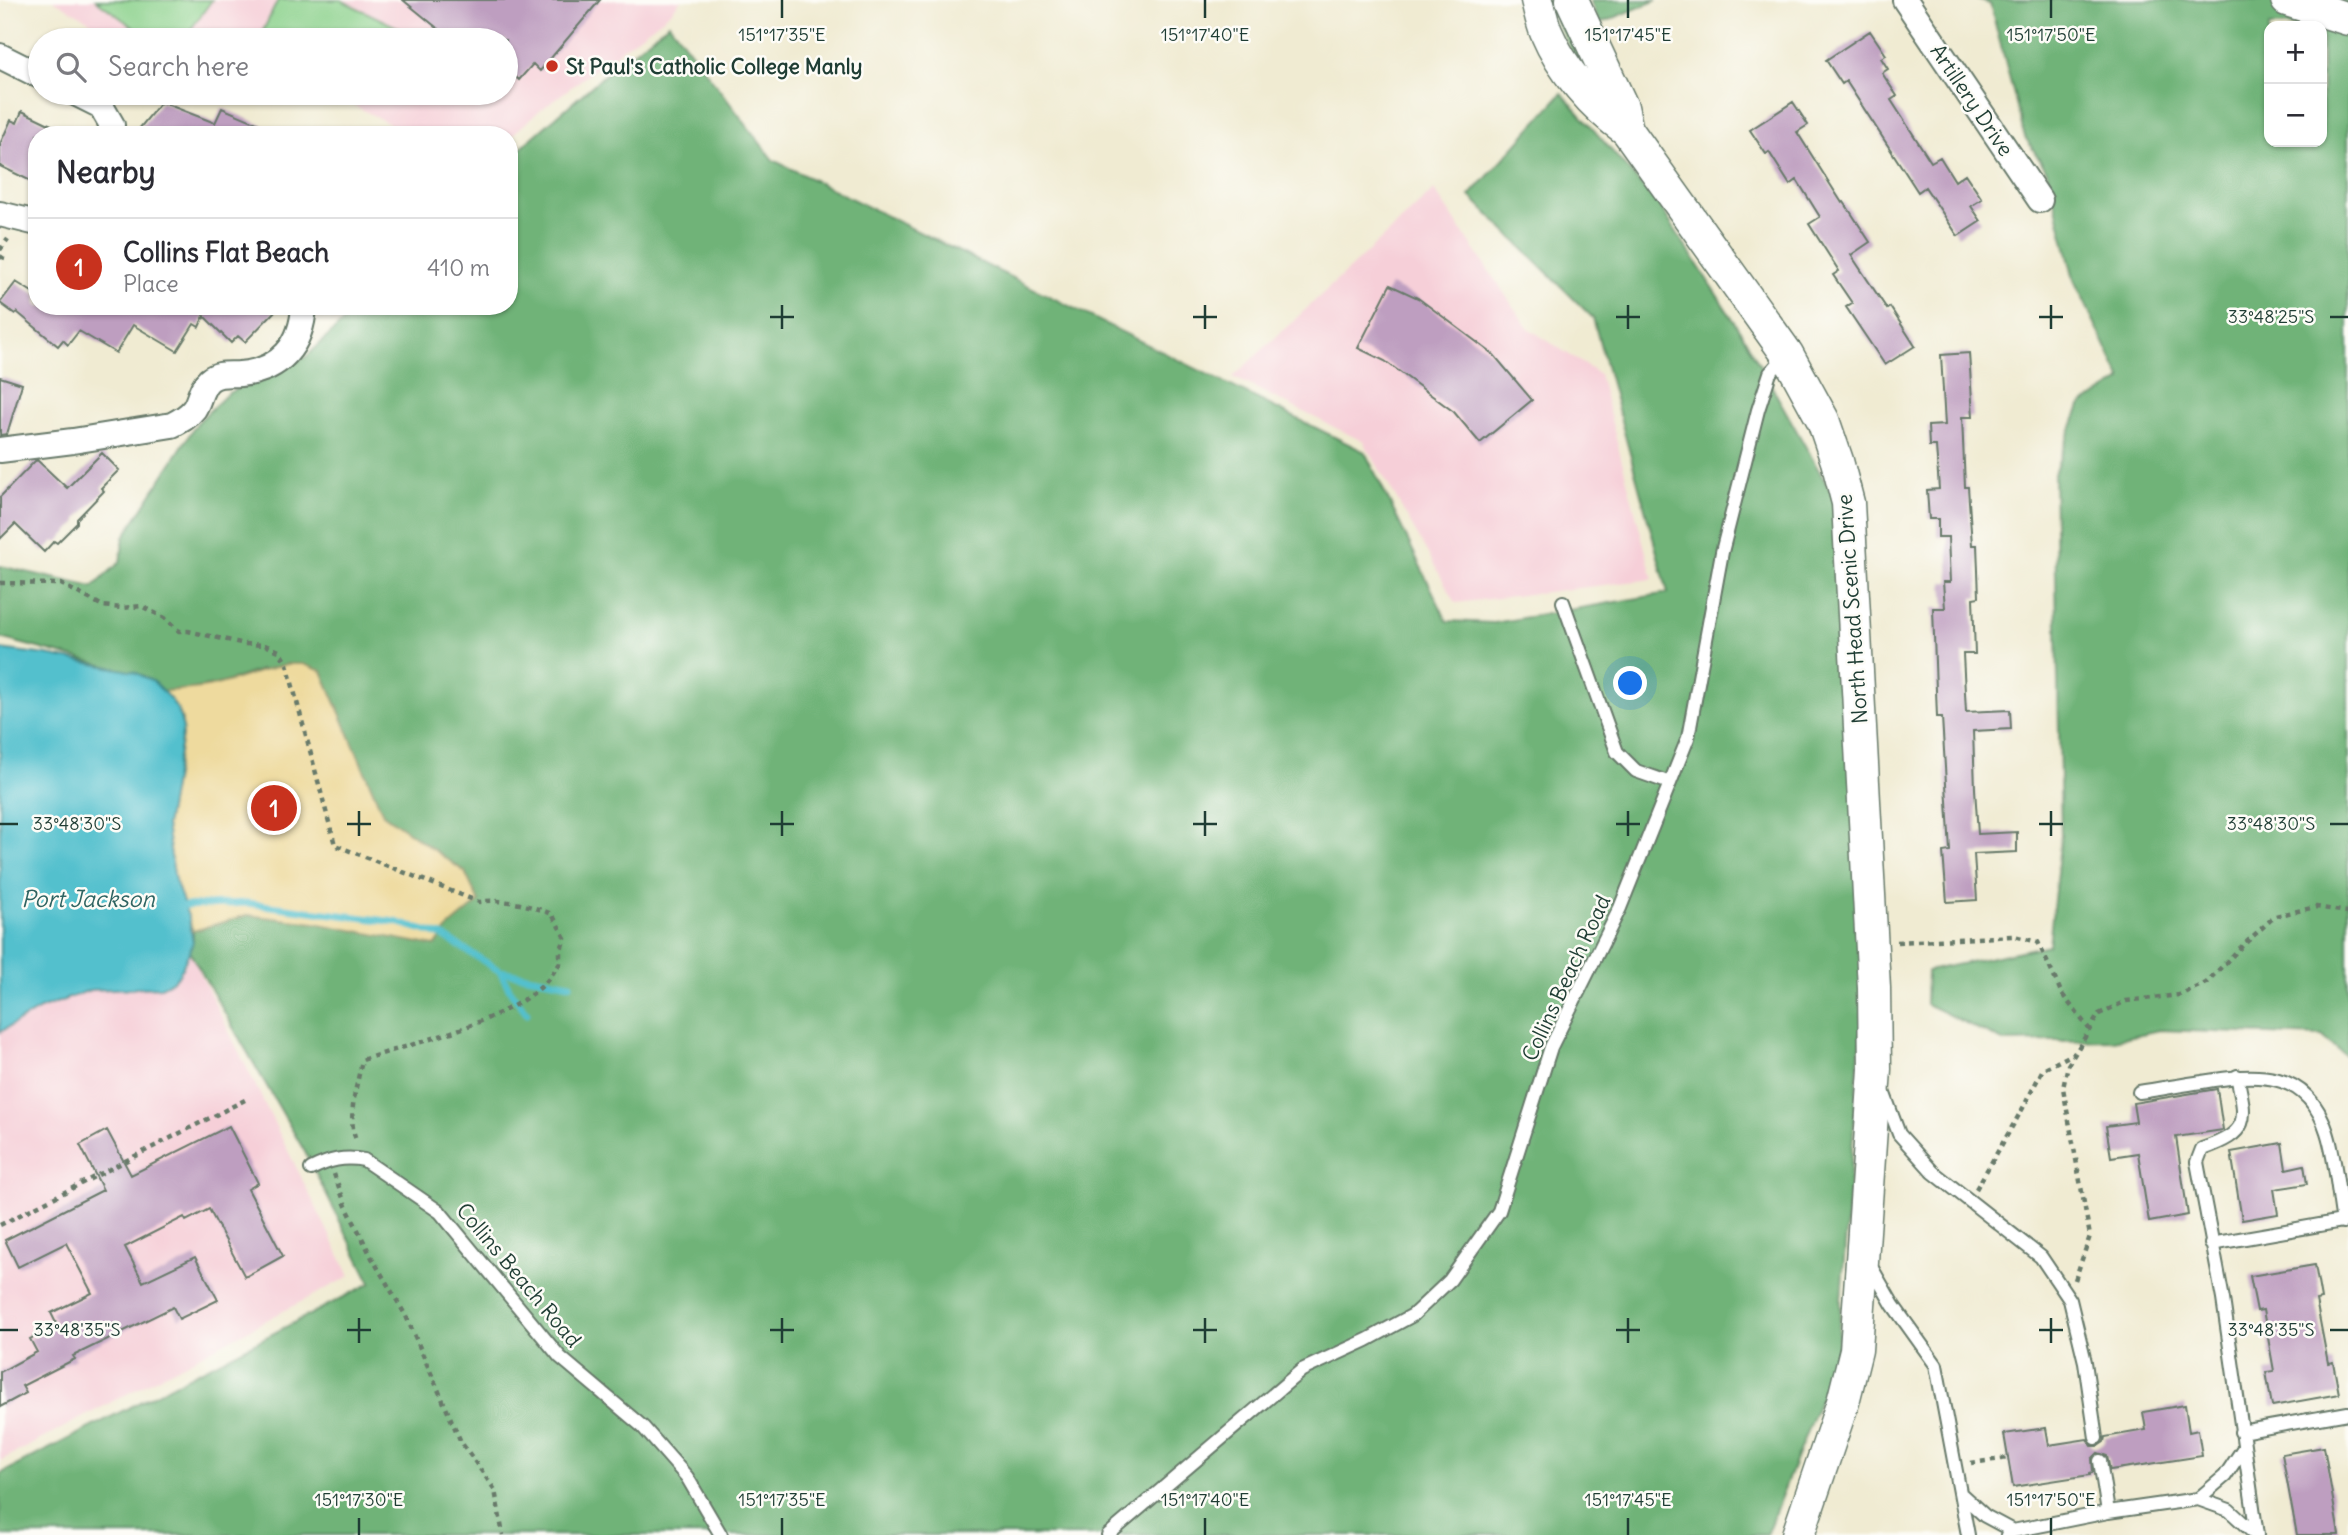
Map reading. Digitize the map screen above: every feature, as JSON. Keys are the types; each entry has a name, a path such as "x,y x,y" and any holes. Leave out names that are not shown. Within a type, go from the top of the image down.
{"street":[{"path":"1537,0 1546,31 1578,83 1605,114 1627,130"},
{"name":"North Head Scenic Drive","path":"1572,0 1622,107 1627,130 1787,354 1823,420 1849,503 1874,988 1875,1069 1856,1350 1843,1402 1798,1535"},
{"name":"Artillery Drive","path":"1905,0 2040,200"},
{"path":"2287,0 2348,19"},
{"path":"0,56 28,70"},
{"path":"99,105 112,126"},
{"path":"0,214 28,221"},
{"path":"0,450 172,425 185,418 194,408 201,389 209,380 222,374 258,371 280,361 296,343 303,315"}],"lane":[{"name":"Collins Beach Road","path":"1108,1535 1302,1370 1413,1315 1450,1280 1499,1211 1551,1047 1620,908 1688,738 1722,552 1758,410 1770,373 1787,354"},
{"path":"1563,602 1617,752 1636,771 1670,783"},
{"path":"1875,1069 1899,1134 1933,1172 2041,1256 2070,1300 2085,1362 2096,1438"},
{"path":"2139,1092 2237,1076 2264,1076 2285,1082 2303,1094 2318,1112 2327,1132 2345,1221 2211,1244"},
{"path":"2237,1076 2244,1114 2239,1129 2224,1141 2202,1149 2197,1163 2223,1298 2256,1535"},
{"path":"311,1169 329,1160 353,1157 364,1160"},
{"name":"Collins Beach Road","path":"364,1160 440,1212 560,1357 643,1427 687,1477 720,1535"},
{"path":"1862,1250 1893,1306 1937,1365 1968,1535"},
{"path":"2241,1432 2348,1413"},
{"path":"2198,1499 2225,1476 2243,1449"},
{"path":"2100,1461 2108,1512"},
{"path":"1962,1495 1985,1516 2010,1533 2108,1512 2198,1499 2228,1510 2256,1535"}],"path":[{"path":"0,256 3,258 0,263"},
{"path":"0,583 61,584 103,606 141,606 165,618 179,631 279,651 287,664 335,845 479,902 493,900 534,907 552,914 565,938 560,952 560,963 544,984 526,998 487,1018 362,1060 352,1112 354,1137 364,1160"},
{"path":"2070,1300 2090,1236 2063,1088 2068,1065 2099,1014 2126,1001 2179,995 2206,983 2275,916 2316,907 2348,912"},
{"path":"1890,942 2014,936 2038,942 2062,994 2090,1030"},
{"path":"1969,1201 2043,1069 2076,1052"},
{"path":"0,1225 245,1100"},
{"path":"329,1160 345,1206 406,1316 461,1441 495,1490 503,1535"},
{"path":"1982,1462 2008,1458"}],"shaded area":[{"name":"St Paul's Catholic College Manly","path":"53,0 681,0 670,13 518,130 518,126 394,126 353,105 518,105 518,28 101,28"},
{"path":"1434,190 1528,328 1599,374 1653,579 1456,603 1364,442 1233,377"},
{"path":"189,951 350,1276 0,1461 0,1032 40,1009 90,990 161,987 173,981 185,965"}],"green space":[{"path":"96,0 212,0 192,28 134,28"},
{"path":"278,0 341,0 399,28 264,28"},
{"path":"1545,0 1563,0 1593,75 1589,83"},
{"path":"1590,0 1657,0 1599,24"},
{"path":"1978,0 2348,0 2348,1058 2322,1036 2159,1030 2114,1040 2005,1042 1926,1004 1927,971 2049,945 2061,835 2054,474 2080,406 2122,380 2074,280 2047,171 2025,137 1990,4"},
{"path":"669,23 773,160 1365,452 1447,621 1494,623 1668,593 1593,318 1470,196 1562,93 1661,208 1744,337 1839,506 1864,987 1837,1355 1766,1535 0,1535 0,1474 371,1283 305,1152 189,951 193,943 193,931 248,915 315,923 435,946 449,927 478,902 465,872 383,814 322,671 260,670 223,683 188,690 163,691 144,676 0,638 0,566 93,587 120,562 124,537 197,423 228,393 306,357 350,315 518,315 518,150"}],"sand":[{"path":"287,664 303,664 322,671 383,814 465,872 479,902 449,927 435,946 315,923 248,915 193,931 175,880 166,826 182,737 182,720 178,710 163,691 208,687"}],"water":[{"name":"Port Jackson","path":"0,649 135,672 154,682 178,710 183,728 166,826 175,880 189,919 193,943 179,975 161,987 90,990 40,1009 0,1032"}],"building":[{"path":"403,0 600,0 540,71 533,64 519,80 518,28 437,28"},
{"path":"1870,31 1886,55 1881,58 1888,69 1882,73 1897,96 1891,100 1931,162 1940,157 1955,181 1965,174 1982,199 1971,206 1981,221 1958,236 1925,187 1918,192 1846,81 1842,84 1826,60"},
{"path":"1793,102 1808,125 1797,132 1870,242 1851,255 1915,346 1885,365 1846,307 1852,303 1833,275 1839,271 1809,224 1820,217 1797,180 1790,185 1769,152 1766,154 1750,130"},
{"path":"159,105 169,105 215,123 222,108 264,126 141,126"},
{"path":"22,111 53,126 28,126 28,180 0,166 0,144 11,120 17,123"},
{"path":"16,282 28,289 28,315 271,315 245,342 238,336 231,343 204,316 199,327 194,324 177,351 133,325 116,353 79,331 68,345 63,340 58,346 17,312 15,314 0,303"},
{"path":"1390,285 1418,298 1494,355 1532,400 1480,443 1454,412 1385,361 1358,348"},
{"path":"1969,353 1973,417 1962,417 1965,487 1968,487 1972,545 1977,545 1979,597 1973,598 1975,654 1963,654 1966,712 2010,710 2011,729 1973,731 1975,789 1978,834 2017,832 2017,852 1974,854 1977,900 1947,902 1943,852 1950,851 1942,717 1937,717 1933,608 1945,608 1943,582 1950,582 1948,537 1938,537 1938,519 1929,519 1927,490 1939,489 1936,446 1929,446 1928,426 1945,425 1941,355"},
{"path":"0,377 22,384 7,434 0,435"},
{"path":"102,453 119,470 101,488 104,491 77,519 77,523 57,543 54,541 44,552 15,524 0,539 0,497 35,461 67,488"},
{"path":"2217,1089 2223,1130 2176,1137 2188,1215 2149,1222 2138,1153 2111,1157 2106,1126 2136,1122 2133,1103"},
{"path":"229,1126 258,1183 248,1189 283,1256 245,1277 209,1209 186,1221 184,1217 125,1247 143,1282 195,1257 218,1300 179,1319 173,1307 73,1356 75,1359 22,1386 26,1393 0,1407 0,1372 37,1352 30,1339 57,1325 51,1313 92,1293 66,1243 18,1267 5,1240 103,1190 80,1145 107,1130 131,1175"},
{"path":"2282,1143 2286,1169 2304,1165 2307,1184 2274,1189 2278,1214 2242,1220 2231,1152"},
{"path":"2315,1265 2321,1299 2316,1300 2328,1363 2333,1362 2339,1394 2272,1406 2266,1372 2274,1371 2263,1310 2257,1311 2250,1276"},
{"path":"2185,1405 2189,1432 2198,1430 2202,1456 2110,1470 2107,1456 2098,1453 2092,1459 2093,1472 2090,1475 2013,1487 2004,1434 2046,1428 2049,1445 2087,1439 2092,1446 2098,1446 2104,1442 2105,1437 2146,1430 2143,1412"},
{"path":"2324,1447 2339,1535 2297,1535 2282,1454"}],"waterway":[{"path":"184,906 247,903 396,922 443,936 500,971 570,984"},
{"path":"500,971 511,992 527,1013"}],"place":[{"name":"St Paul's Catholic College Manly","path":"552,66"},
{"name":"Collins Flat Beach","path":"274,808"}]}
